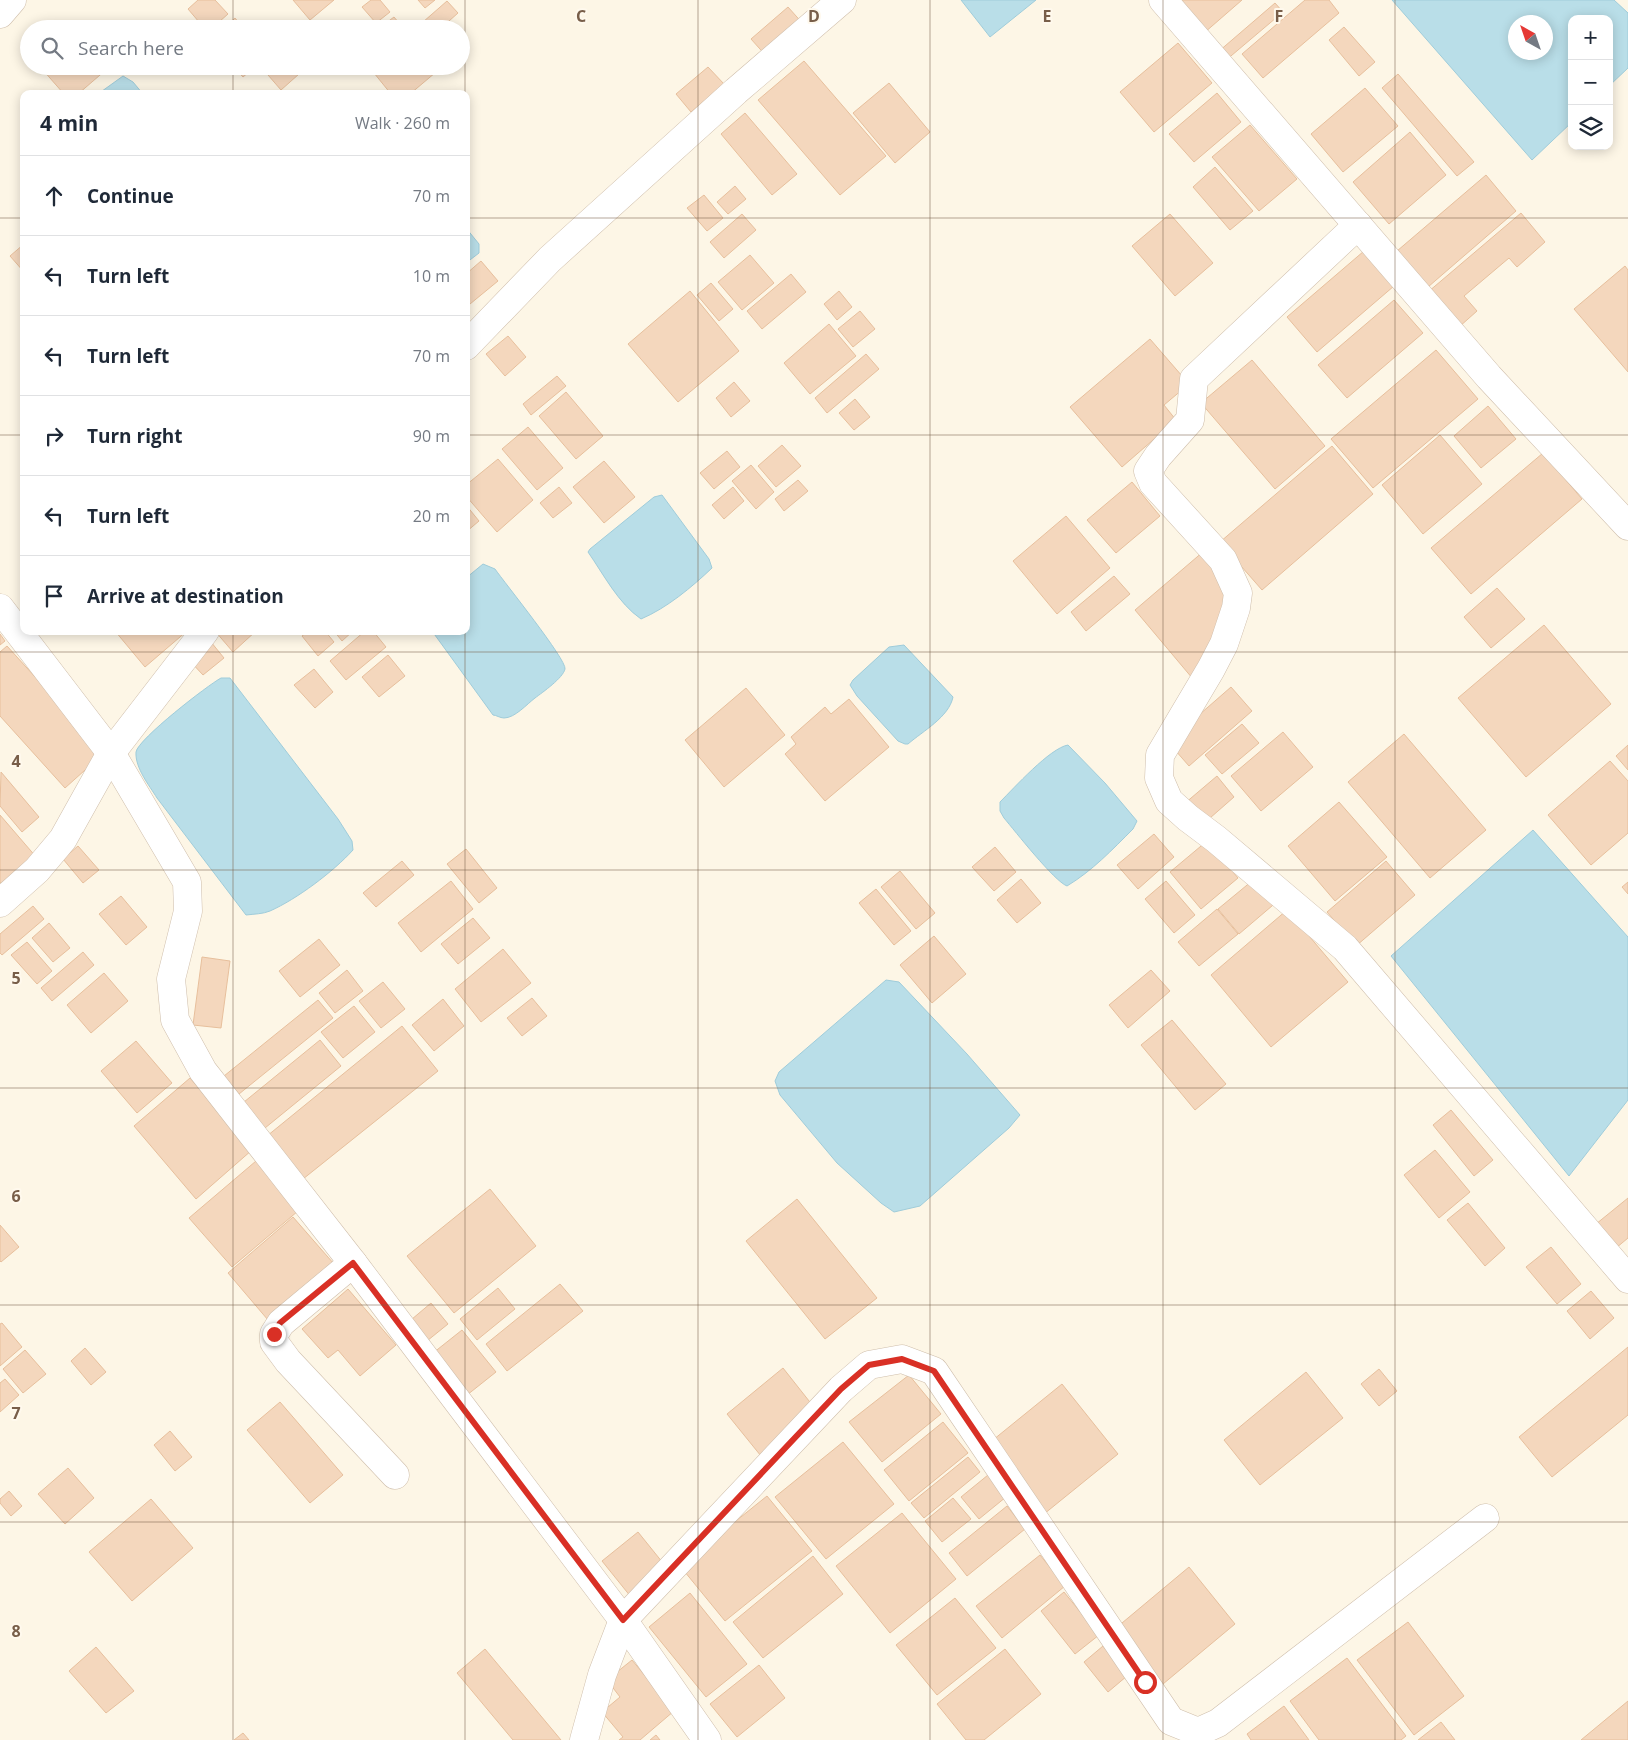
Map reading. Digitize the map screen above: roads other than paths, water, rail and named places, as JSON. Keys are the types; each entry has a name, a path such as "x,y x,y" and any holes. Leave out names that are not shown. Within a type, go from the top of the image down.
{"street":[{"path":"0,14 12,0"},
{"path":"470,342 550,259 736,91 842,0"},
{"path":"1163,0 1489,377 1628,526"},
{"path":"1358,225 1194,380 1190,420 1158,456 1148,471 1153,483 1223,560 1238,593 1236,608 1224,644 1160,755 1159,778 1169,801 1345,948 1628,1278"},
{"path":"0,608 20,634"},
{"path":"21,635 111,753 187,882 188,911 171,979 175,1020 202,1072 353,1263 623,1620 707,1740"},
{"path":"0,903 37,870 63,839 111,753 202,635"},
{"path":"353,1263 280,1323 274,1334 274,1342 294,1368 395,1475"},
{"path":"584,1740 602,1675 623,1620 841,1389 869,1365 902,1359 934,1371 1171,1721 1198,1732 1218,1723 1485,1518"}],"water":[{"path":"961,0 1036,0 990,37"},
{"path":"1392,0 1614,0 1628,13 1628,68 1613,82 1613,15 1568,15 1568,126 1532,160"},
{"path":"123,76 133,82 140,90 104,90"},
{"path":"470,233 479,244 479,253 470,260"},
{"path":"662,495 709,559 712,568 679,596 641,619 618,597 588,552 654,497"},
{"path":"483,564 495,569 556,651 565,669 552,685 512,716 503,718 493,715 435,635 470,635 470,575"},
{"path":"904,645 953,697 951,704 941,717 908,744 898,741 857,696 850,685 889,647"},
{"path":"221,678 230,678 338,819 352,841 353,850 325,876 292,900 270,911 261,913 246,915 157,798 143,776 136,758 136,752 148,736 189,701"},
{"path":"1068,745 1105,783 1137,821 1133,829 1102,860 1067,886 1044,866 1004,818 1000,811 1000,802 1042,761 1060,748"},
{"path":"1533,830 1628,937 1628,1100 1569,1176 1391,956"},
{"path":"886,980 899,982 967,1054 1020,1115 1009,1128 920,1206 894,1212 881,1203 837,1163 780,1095 775,1081 779,1072"}]}
